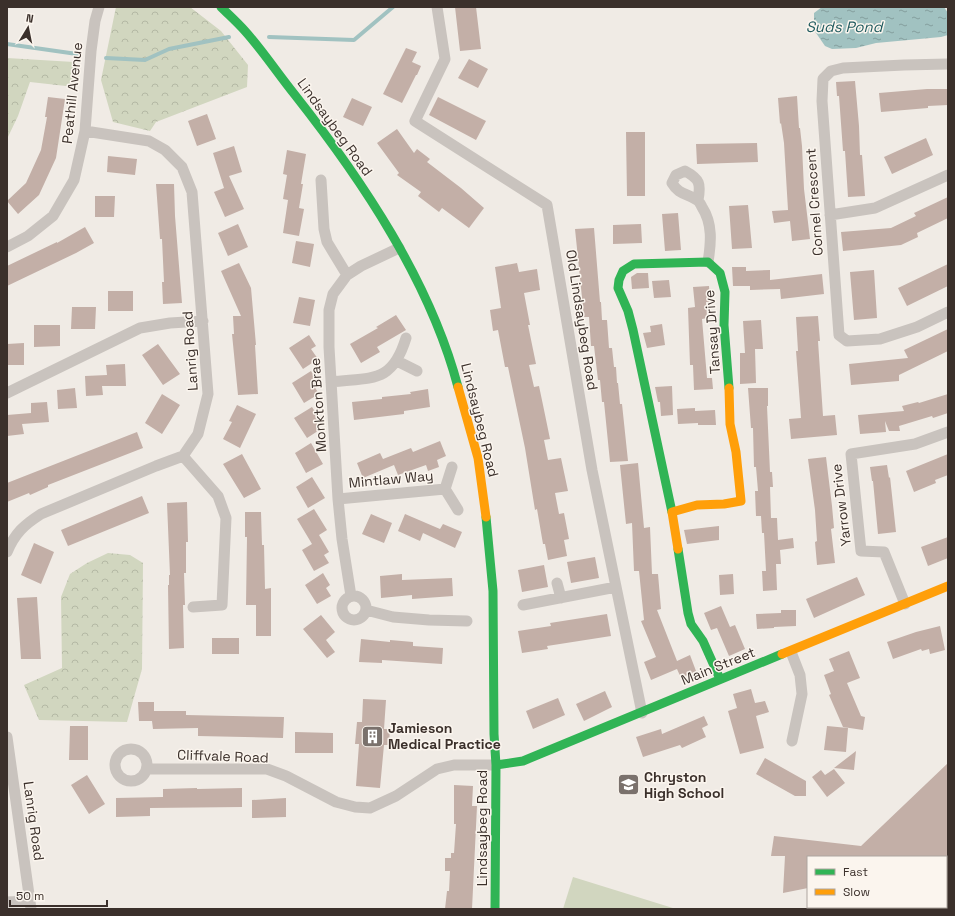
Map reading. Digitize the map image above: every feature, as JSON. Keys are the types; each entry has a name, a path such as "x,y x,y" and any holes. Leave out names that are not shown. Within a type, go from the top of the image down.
{"street":[{"name":"Peathill Avenue","path":"7,247 28,236 53,216 74,180 85,131 91,51 95,21 99,7"},
{"name":"Lindsaybeg Road","path":"221,7 245,31 323,131 359,183 399,248 438,326 456,374 478,458 485,501 493,590 494,734 496,765 495,909"},
{"name":"Old Lindsaybeg Road","path":"437,7 445,59 415,121 547,205 592,470 642,713"},
{"name":"Cornel Crescent","path":"948,64 843,68 831,71 823,79 822,101 838,336 847,341 880,339 917,327 948,312"},
{"name":"Lanrig Road","path":"85,131 149,141 165,150 182,167 192,192 208,394 198,434 183,456"},
{"path":"830,214 875,208 948,176"},
{"path":"321,180 324,230 327,242 347,275"},
{"path":"698,200 704,211 711,232 711,246 708,262 634,264 623,271 619,280 618,288 628,311 633,330 672,512 688,613 691,624 703,641 720,679"},
{"name":"Monkton Brae","path":"351,596 342,539 338,499 329,347 329,310 333,294 347,275 360,266 399,248"},
{"name":"Tansay Drive","path":"672,512 697,505 724,504 741,501 736,452 730,424 729,376 724,326 725,292 720,273 708,262"},
{"path":"7,393 140,328 170,323 203,321"},
{"path":"331,382 377,377 386,372 394,366 402,352 406,338"},
{"path":"396,361 417,372"},
{"name":"Yarrow Drive","path":"905,604 884,552 861,551 851,454 915,444 948,432"},
{"path":"7,552 11,542 24,525 41,514 183,456 218,496 226,518 222,605 193,607"},
{"name":"Mintlaw Way","path":"452,467 445,489 458,510"},
{"name":"Mintlaw Way","path":"338,499 445,489"},
{"path":"557,583 561,598"},
{"name":"Main Street","path":"496,765 523,761 642,713 720,679 791,652 948,586"},
{"path":"523,606 616,587"},
{"path":"351,596 358,597 362,599 366,605 366,610 361,617 355,619 348,618 345,615 343,607 345,600 351,596"},
{"path":"366,610 393,617 467,622"},
{"path":"791,652 800,675 802,694 792,741"},
{"name":"Lanrig Road","path":"7,737 11,790 30,905"},
{"name":"Cliffvale Road","path":"147,769 267,769 286,776 336,802 355,807 370,808 396,796 437,769 454,765 496,765"},
{"path":"7,902 30,905"}],"green space":[{"path":"116,7 190,7 221,31 248,65 247,87 156,122 150,131 113,122 101,80"},
{"path":"7,58 74,62 75,87 30,82 18,116 7,139"},
{"path":"108,553 130,555 143,563 142,669 127,722 39,720 24,685 62,668 61,597 70,574 87,563"},
{"path":"573,877 676,909 563,909"}],"water":[{"name":"Suds Pond","path":"822,7 944,7 948,13 948,35 941,37 876,43 856,48 832,49 825,46 814,30 814,13"}],"building":[{"path":"455,7 476,7 481,49 460,51"},
{"path":"406,48 417,52 412,62 421,66 402,103 383,94"},
{"path":"469,59 488,69 478,88 458,78"},
{"path":"855,81 860,155 862,155 865,196 848,197 845,151 843,151 839,96 837,96 836,82"},
{"path":"927,89 948,89 948,105 881,112 879,93"},
{"path":"797,96 802,146 804,189 810,239 792,241 790,221 774,223 772,211 788,210 784,143 781,123 780,124 778,98"},
{"path":"48,97 65,99 56,158 39,195 18,214 7,201 26,183 41,150 47,117 45,117"},
{"path":"438,97 486,121 476,140 429,115"},
{"path":"352,98 372,107 363,126 343,117"},
{"path":"207,114 216,139 197,146 188,121"},
{"path":"397,129 414,153 417,149 430,159 427,162 484,208 469,228 442,208 439,212 418,196 421,192 397,175 399,173 377,143"},
{"path":"626,132 645,132 645,196 627,196"},
{"path":"926,138 933,155 892,174 884,157"},
{"path":"757,143 758,162 697,164 696,144"},
{"path":"234,146 242,172 229,176 244,209 225,217 214,192 224,188 213,153"},
{"path":"287,150 306,154 299,208 304,209 299,236 283,233 288,200 283,199 287,175 283,174"},
{"path":"108,156 137,159 135,175 107,172"},
{"path":"156,184 174,184 182,303 163,304 162,282 164,282 162,239 160,239"},
{"path":"95,196 115,196 114,217 95,217"},
{"path":"948,197 948,218 917,233 918,237 901,245 843,251 841,232 891,228 916,216 914,213"},
{"path":"748,205 752,248 732,249 729,206"},
{"path":"678,213 681,250 665,251 662,214"},
{"path":"238,224 248,247 228,256 218,233"},
{"path":"641,224 642,243 613,244 613,225"},
{"path":"85,227 94,243 7,286 7,266 57,243"},
{"path":"594,228 602,320 607,320 609,348 612,348 614,367 616,367 620,404 622,404 628,461 610,462 604,402 602,402 600,380 598,380 594,346 591,346 589,317 584,317 575,229"},
{"path":"296,241 314,244 310,267 292,263"},
{"path":"239,263 251,288 256,345 258,394 238,395 232,334 234,334 233,316 241,316 221,271"},
{"path":"517,263 519,272 537,269 540,290 524,293 530,325 528,325 536,364 529,365 534,387 539,386 550,439 544,440 548,460 561,458 568,491 555,493 559,514 564,513 569,539 564,540 567,556 548,560 545,544 543,544 537,509 535,510 525,448 508,367 505,367 498,330 493,331 490,310 501,308 495,267"},
{"path":"948,264 948,286 907,306 898,288"},
{"path":"732,267 746,267 746,271 770,270 770,280 822,274 824,294 781,299 780,289 750,290 750,286 733,286"},
{"path":"874,270 877,318 854,320 850,272"},
{"path":"637,273 648,273 649,288 632,289 631,277"},
{"path":"669,280 671,297 654,298 652,281"},
{"path":"709,286 710,302 706,302 707,318 702,319 707,378 712,378 713,389 694,390 693,365 690,365 688,308 695,307 693,287"},
{"path":"108,291 133,291 133,311 108,311"},
{"path":"299,297 315,300 310,326 293,323"},
{"path":"72,307 96,307 95,329 71,329"},
{"path":"396,315 406,330 377,347 380,352 361,363 350,344 378,328 376,327"},
{"path":"818,316 820,341 818,341 823,416 835,415 837,435 791,439 789,419 801,418 796,351 798,351 796,317"},
{"path":"761,320 763,349 755,349 756,383 740,384 740,353 745,353 743,321"},
{"path":"662,324 665,345 647,348 643,333 651,332 650,326"},
{"path":"34,325 60,325 60,346 34,347"},
{"path":"948,329 948,351 899,375 899,381 851,385 849,364 908,358 904,350"},
{"path":"309,335 316,346 311,349 318,359 303,369 289,348"},
{"path":"24,343 24,365 7,365 7,344"},
{"path":"158,344 180,374 163,385 142,355"},
{"path":"125,364 126,386 102,386 103,395 86,396 85,376 107,375 106,365"},
{"path":"311,371 318,383 314,386 319,394 304,403 292,383"},
{"path":"672,386 673,415 661,416 660,402 658,402 655,387"},
{"path":"75,388 77,408 58,409 57,390"},
{"path":"748,388 768,388 767,406 770,472 772,472 773,487 770,487 771,518 777,518 778,540 793,538 794,548 780,550 781,564 776,564 777,590 763,591 762,571 766,571 764,533 762,533 761,516 756,516 755,491 758,491 756,467 754,467 753,428 751,428"},
{"path":"428,389 430,407 404,411 404,414 354,420 352,402 382,399 382,397 411,394 410,392"},
{"path":"162,394 180,405 162,434 145,423"},
{"path":"948,394 948,413 933,418 932,416 899,426 900,431 889,431 885,421 886,432 860,434 858,415 904,411 902,406 919,403"},
{"path":"47,402 49,422 22,424 24,434 7,436 7,415 31,413 31,403"},
{"path":"237,405 256,414 240,448 223,439 232,422 229,421"},
{"path":"312,407 319,418 315,421 321,429 307,438 294,418"},
{"path":"695,408 695,411 715,410 716,425 698,425 698,423 678,424 677,409"},
{"path":"137,432 143,448 48,485 48,487 30,495 29,493 7,502 7,483"},
{"path":"440,441 446,456 437,460 439,467 428,471 426,465 398,475 394,465 363,478 357,463 380,453 383,459 411,448 413,452"},
{"path":"311,443 323,464 306,473 295,453"},
{"path":"242,454 261,489 244,498 223,464"},
{"path":"948,454 948,475 935,480 936,483 914,492 906,471"},
{"path":"826,457 834,528 831,529 835,563 817,565 815,510 808,459"},
{"path":"638,463 644,528 650,527 652,574 658,574 661,609 657,610 677,661 690,655 696,671 681,678 677,669 651,680 644,662 656,657 641,621 644,620 639,571 634,571 632,523 626,524 620,465"},
{"path":"887,465 889,478 890,477 896,532 878,534 873,481 870,467"},
{"path":"312,477 325,498 308,508 296,487"},
{"path":"142,496 149,513 68,546 61,530"},
{"path":"187,502 188,542 186,542 186,573 184,573 185,605 183,605 184,648 169,649 168,585 170,575 167,503"},
{"path":"314,509 327,530 319,535 329,552 324,555 329,563 314,571 302,550 312,544 297,519"},
{"path":"245,512 261,512 262,545 264,545 265,589 271,588 271,636 256,636 256,605 246,605 247,537 245,537"},
{"path":"371,514 392,523 384,543 362,534"},
{"path":"405,514 440,529 443,524 462,532 455,548 423,533 420,541 398,531"},
{"path":"719,526 719,540 687,544 684,530"},
{"path":"948,537 948,558 928,566 921,547"},
{"path":"34,543 54,552 41,584 21,575"},
{"path":"595,557 599,578 571,583 567,562"},
{"path":"544,565 548,587 522,592 518,570"},
{"path":"323,573 330,585 326,588 331,596 317,604 305,585"},
{"path":"402,574 402,580 452,578 453,596 412,599 412,595 381,598 380,576"},
{"path":"733,574 734,594 720,595 719,575"},
{"path":"857,577 865,595 814,618 806,599"},
{"path":"37,597 41,659 21,659 17,598"},
{"path":"721,606 730,627 735,625 745,649 729,656 717,628 711,630 704,613"},
{"path":"781,610 796,610 796,626 757,629 756,614 781,613"},
{"path":"607,614 611,636 547,646 548,649 522,653 518,631 551,626 550,623"},
{"path":"321,615 335,632 326,640 335,652 327,658 303,629"},
{"path":"940,626 945,650 930,654 929,649 922,651 921,649 893,659 887,642"},
{"path":"212,638 239,638 239,654 212,654"},
{"path":"361,639 390,642 390,640 413,642 413,646 443,648 442,664 382,660 382,663 359,662"},
{"path":"849,651 860,678 847,683 861,716 865,717 863,730 843,727 829,695 831,694 824,675 834,671 829,659"},
{"path":"751,689 755,703 765,701 769,712 756,716 764,748 740,754 728,711 737,708 733,694"},
{"path":"605,691 612,707 584,721 576,704"},
{"path":"558,698 565,715 533,729 526,711"},
{"name":"Jamieson Medical Practice","path":"363,699 386,700 384,729 390,729 389,745 384,745 380,788 356,786 359,744 355,744 357,722 362,722"},
{"path":"138,702 154,702 154,711 186,711 186,715 284,717 283,738 198,736 198,728 153,729 152,721 139,721"},
{"path":"704,716 708,725 702,728 706,737 682,748 680,745 643,757 636,737 661,729 662,734"},
{"path":"70,726 88,726 88,760 69,760"},
{"path":"827,726 848,728 846,752 824,750"},
{"path":"295,732 333,733 333,753 295,753"},
{"path":"856,751 854,770 834,768"},
{"path":"765,758 806,781 806,796 795,796 756,774"},
{"path":"948,763 948,857 807,856 807,888 783,893 785,856 771,856 774,836 861,846"},
{"path":"834,769 845,783 827,797 812,777 821,770 825,775"},
{"path":"87,775 105,804 89,814 71,785"},
{"path":"454,785 473,786 472,806 477,806 472,909 445,909 447,891 449,891 450,871 445,871 445,858 451,858 451,853 454,853 456,824 454,824"},
{"path":"242,788 242,807 150,808 150,816 116,817 116,798 163,797 163,789"},
{"path":"286,798 286,817 252,818 252,800"}],"waterway":[{"path":"269,37 354,40 393,7"},
{"path":"106,58 145,60 169,49 229,37"},
{"path":"7,44 77,54"}],"traffic: fast":[{"path":"221,7 258,46 345,162 369,197 412,270 446,348 458,387"},
{"path":"672,512 633,330 628,311 618,288 619,280 623,271 634,264 708,262 720,273 725,292 724,325 729,388"},
{"path":"486,517 493,591 494,734 496,765 495,909"},
{"path":"678,549 691,624 703,641 720,679"},
{"path":"496,765 523,761 782,654"}],"traffic: slow":[{"path":"458,387 478,458 486,517"},
{"path":"678,549 672,512 697,505 724,504 741,501 736,452 730,424 729,388"},
{"path":"782,654 948,586"}],"place":[{"name":"Jamieson Medical Practice","path":"372,736"},
{"name":"Chryston High School","path":"629,785"}]}
